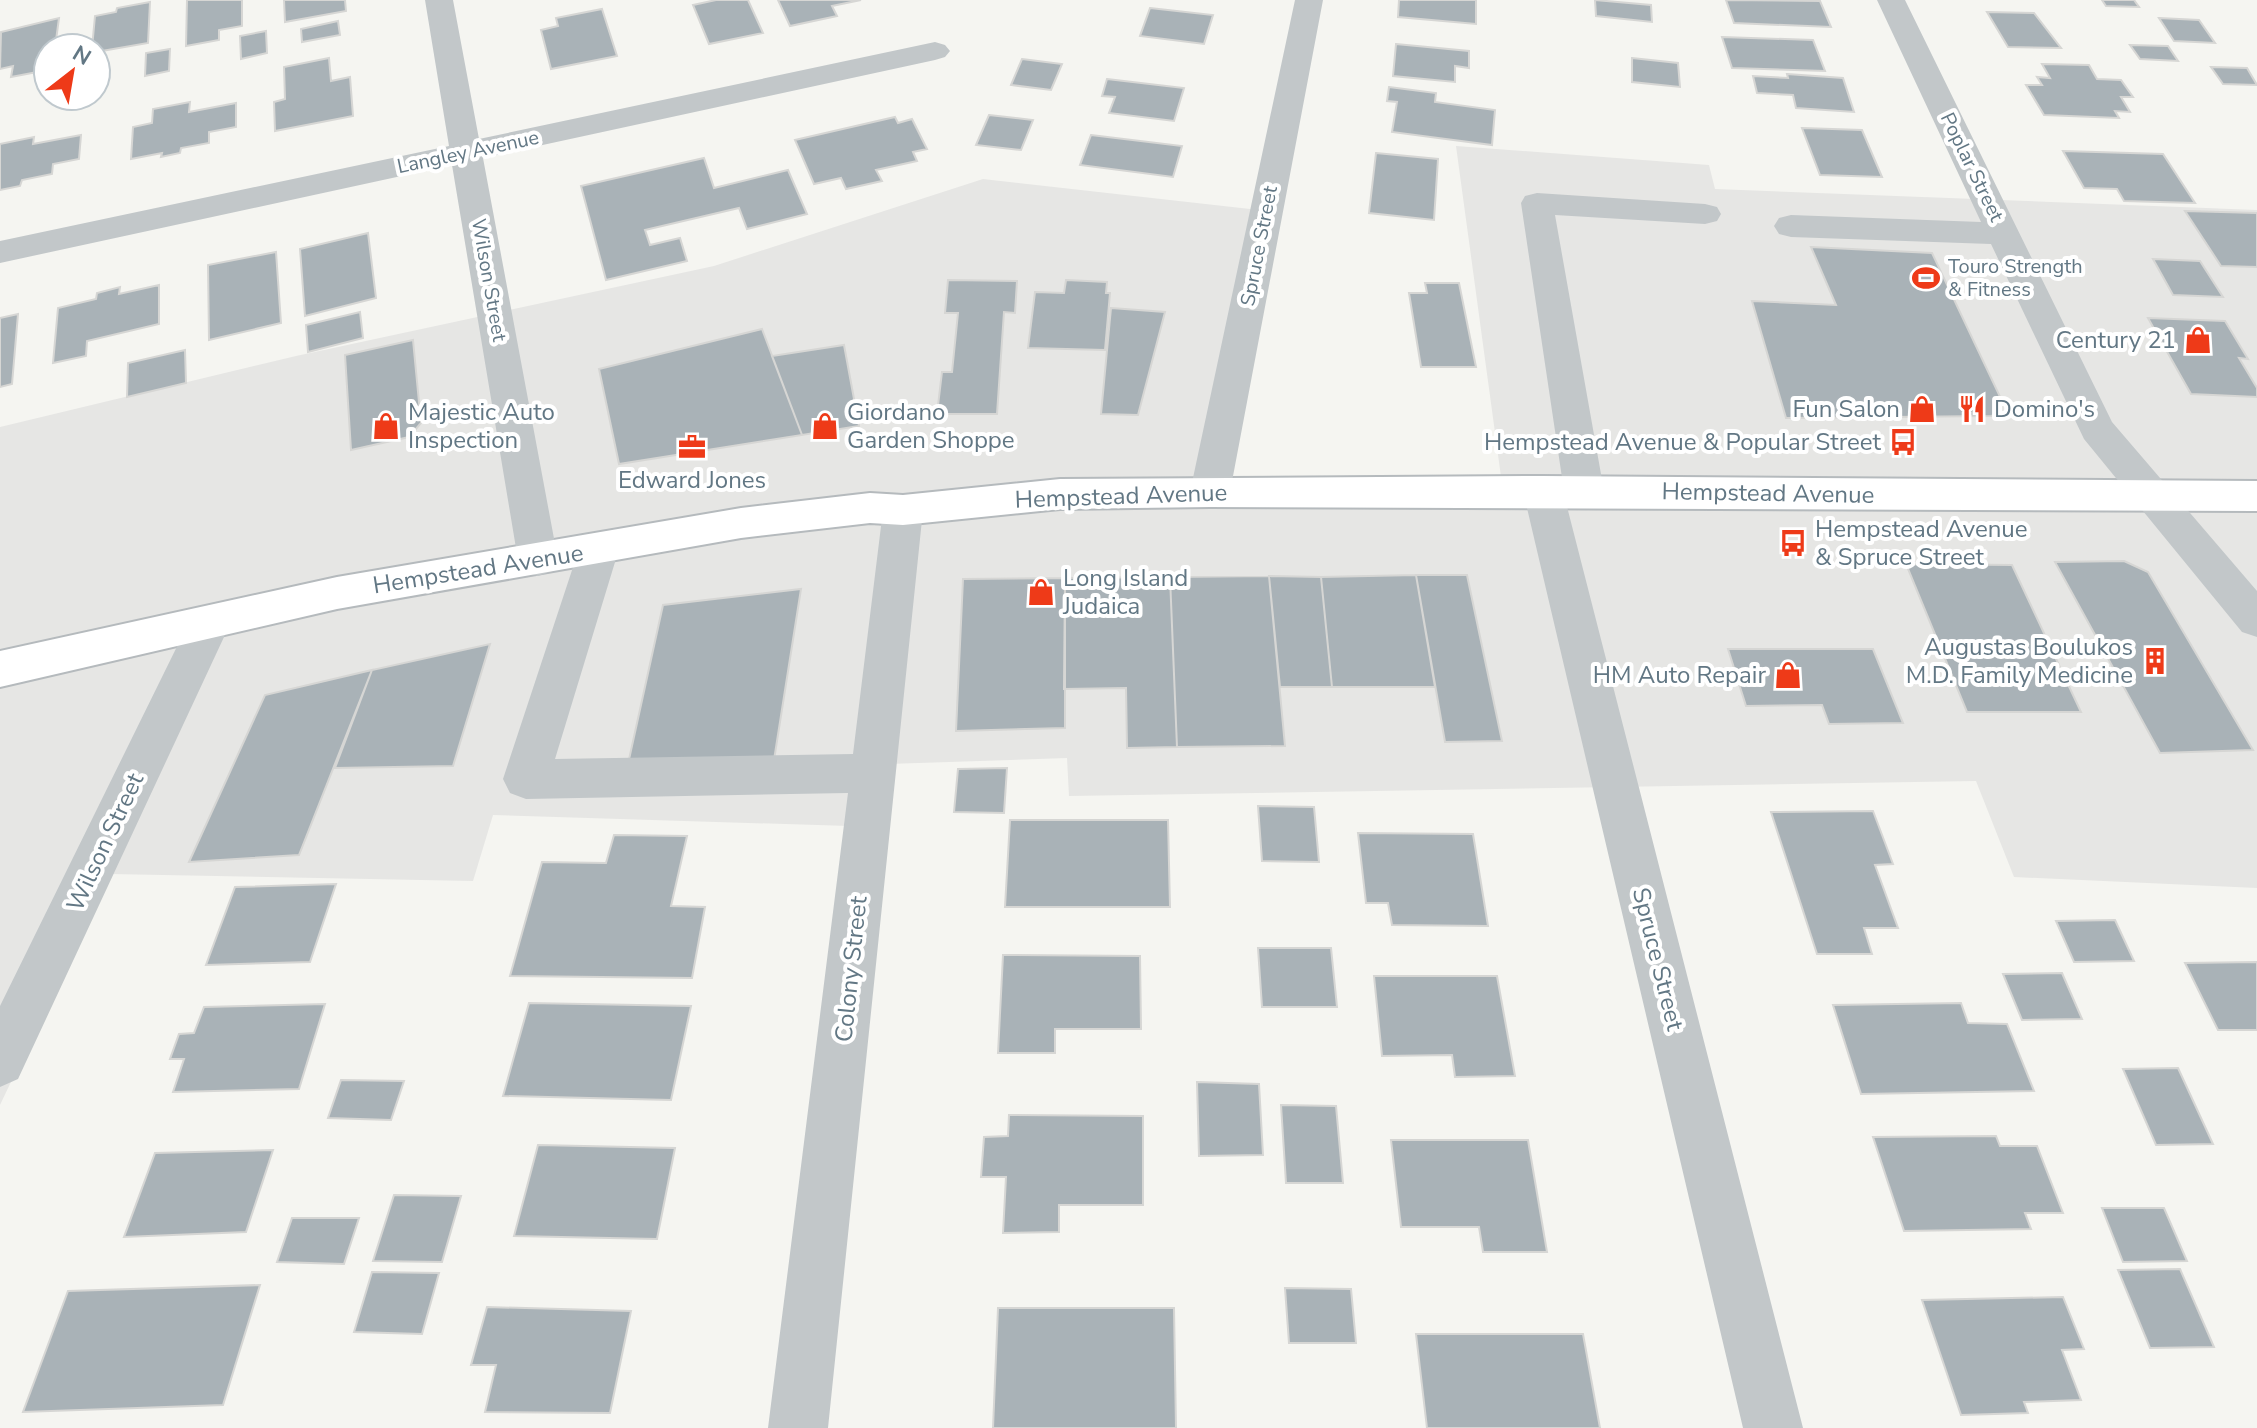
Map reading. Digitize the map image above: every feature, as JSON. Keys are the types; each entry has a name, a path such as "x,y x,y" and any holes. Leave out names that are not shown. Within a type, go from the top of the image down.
{"main road":[{"name":"Hempstead Avenue","path":"0,669 337,593 741,523 870,508 903,510 1060,494 1210,492 2257,496"}],"street":[{"name":"Wilson Street","path":"439,0 538,560"},
{"name":"Spruce Street","path":"1210,492 1309,0"},
{"name":"Poplar Street","path":"1891,0 2097,429 2151,497 2256,617"},
{"name":"Langley Avenue","path":"0,252 935,51"},
{"name":"Spruce Street","path":"1705,214 1537,203 1563,491 1773,1428"},
{"path":"1791,226 2005,234"},
{"name":"Colony Street","path":"798,1428 903,510"},
{"path":"599,549 526,779 873,773"},
{"name":"Wilson Street","path":"0,1061 210,622"}],"shaded area":[{"path":"1456,146 1709,165 1715,189 2257,210 2257,888 2014,877 1976,781 1069,796 1067,758 888,764 881,827 493,815 473,881 110,874 0,1105 0,427 296,356 714,266 983,179 1259,210 1201,485 1502,484"}],"building":[{"path":"187,0 242,0 242,26 219,30 219,40 186,46"},
{"path":"284,0 345,0 346,11 285,22"},
{"path":"716,0 748,0 763,33 709,44 693,5"},
{"path":"778,0 861,0 832,6 837,16 790,26"},
{"path":"1399,0 1476,0 1476,24 1398,17"},
{"path":"1595,0 1651,5 1652,22 1596,16"},
{"path":"1726,0 1820,1 1831,27 1734,23"},
{"path":"2102,0 2134,0 2139,7 2106,6"},
{"path":"150,2 148,43 112,49 112,32 94,32 95,16 116,12 117,8"},
{"path":"1150,8 1213,15 1204,44 1140,36"},
{"path":"602,9 617,56 551,69 541,30 558,26 556,18"},
{"path":"1987,12 2034,13 2061,48 2008,47"},
{"path":"59,18 57,32 32,32 32,73 11,77 13,66 0,69 1,32"},
{"path":"2159,18 2199,20 2215,43 2174,41"},
{"path":"338,21 340,35 302,42 301,29"},
{"path":"266,31 267,53 241,59 240,36"},
{"path":"1722,37 1813,40 1825,71 1732,68"},
{"path":"1396,44 1469,51 1469,68 1455,66 1455,82 1393,76"},
{"path":"2130,45 2168,46 2178,61 2140,59"},
{"path":"170,49 169,71 145,76 146,53"},
{"path":"329,58 331,81 350,77 353,116 275,131 274,102 285,99 284,67"},
{"path":"1632,58 1678,63 1680,87 1632,82"},
{"path":"1022,59 1062,64 1051,90 1011,85"},
{"path":"2042,64 2089,65 2097,79 2121,80 2133,97 2121,97 2130,112 2115,111 2119,118 2044,115 2026,85 2042,85 2037,77 2050,78"},
{"path":"2211,67 2247,68 2257,85 2223,84"},
{"path":"1787,74 1843,78 1854,112 1796,108 1793,95 1757,93 1753,76 1788,78"},
{"path":"1107,79 1184,88 1174,121 1109,113 1115,97 1102,96"},
{"path":"1389,87 1436,93 1435,102 1495,110 1492,145 1392,132 1397,102 1387,101"},
{"path":"190,102 189,112 236,103 236,127 209,132 209,143 181,148 180,153 131,159 133,127 152,123 153,109"},
{"path":"989,115 1033,120 1021,150 976,145"},
{"path":"895,117 898,123 912,119 927,149 913,152 917,161 876,170 882,181 846,189 841,178 814,184 795,140"},
{"path":"1802,128 1862,130 1882,177 1820,175"},
{"path":"81,135 79,159 53,164 52,174 22,180 20,186 0,190 0,144 34,137 33,144"},
{"path":"1091,135 1182,146 1173,177 1080,165"},
{"path":"2063,151 2163,154 2195,203 2124,201 2117,189 2084,188"},
{"path":"1376,153 1438,159 1434,220 1369,213"},
{"path":"704,158 714,188 788,170 807,214 747,229 739,208 645,230 650,245 680,238 687,261 606,280 581,186"},
{"path":"2185,211 2257,213 2257,267 2221,266"},
{"path":"368,233 376,298 305,316 300,249"},
{"path":"1811,247 1932,253 2003,403 1992,416 1786,418 1752,301 1836,305"},
{"path":"276,252 281,323 209,340 208,265"},
{"path":"2153,259 2200,261 2223,297 2173,295"},
{"path":"948,280 1017,281 1015,313 1004,312 997,414 937,414 942,372 952,372 958,313 945,313"},
{"path":"1066,280 1107,282 1106,293 1110,293 1105,350 1028,348 1035,292 1064,293"},
{"path":"1425,283 1459,283 1476,367 1421,367 1409,293 1427,293"},
{"path":"159,285 159,324 87,341 86,356 53,363 58,308 96,299 97,293 120,287 119,294"},
{"path":"1111,308 1165,312 1138,415 1101,414"},
{"path":"360,312 363,338 308,352 306,325"},
{"path":"18,314 12,384 0,387 0,318"},
{"name":"Century 21","path":"2148,318 2225,321 2248,359 2239,358 2257,388 2257,397 2191,394"},
{"path":"762,329 802,435 619,464 599,369"},
{"path":"413,340 421,423 409,437 351,450 345,355"},
{"path":"844,345 859,426 802,435 772,356"},
{"path":"185,350 186,383 127,397 128,363"},
{"name":"Augustas Boulukos M.D. Family Medicine","path":"2124,561 2148,572 2253,750 2160,753 2055,562"},
{"path":"1906,564 2012,565 2081,712 1967,712"},
{"path":"1416,575 1435,687 1332,687 1321,577"},
{"path":"1416,575 1467,575 1502,741 1445,742"},
{"path":"1269,576 1285,746 1177,747 1170,577"},
{"path":"1269,576 1321,577 1332,687 1280,687"},
{"path":"1170,577 1177,747 1127,748 1126,688 1064,689 1065,578"},
{"path":"1065,578 1065,728 956,731 963,579"},
{"path":"801,589 774,760 628,764 663,605"},
{"path":"490,644 453,766 335,768 372,670"},
{"path":"1728,649 1873,649 1903,723 1829,724 1822,705 1746,706"},
{"path":"372,670 299,855 189,862 265,695"},
{"path":"1007,768 1004,813 954,812 958,769"},
{"path":"1258,806 1314,807 1319,862 1262,861"},
{"path":"1873,811 1893,864 1875,865 1898,928 1864,928 1872,954 1817,954 1771,812"},
{"path":"1010,820 1168,820 1170,907 1005,907"},
{"path":"1358,833 1473,834 1488,926 1392,925 1388,903 1366,903"},
{"path":"614,835 687,836 671,906 705,907 692,978 510,976 542,862 606,863"},
{"path":"336,884 310,962 206,965 235,887"},
{"path":"2115,920 2134,961 2074,962 2056,921"},
{"path":"1258,948 1331,948 1337,1007 1262,1007"},
{"path":"1003,955 1140,956 1141,1029 1055,1029 1055,1053 998,1053"},
{"path":"2257,962 2257,1030 2218,1030 2185,963"},
{"path":"2062,973 2082,1019 2022,1020 2003,974"},
{"path":"1374,976 1497,976 1515,1076 1455,1077 1452,1055 1382,1056"},
{"path":"529,1003 691,1006 671,1100 503,1096"},
{"path":"1961,1003 1968,1023 2007,1024 2034,1091 1861,1094 1833,1005"},
{"path":"325,1004 299,1089 173,1092 184,1059 170,1059 179,1034 194,1033 204,1007"},
{"path":"2178,1068 2213,1144 2156,1145 2123,1069"},
{"path":"341,1080 404,1081 391,1120 328,1118"},
{"path":"1197,1082 1259,1084 1263,1155 1199,1156"},
{"path":"1281,1105 1336,1106 1343,1183 1286,1183"},
{"path":"1009,1115 1143,1116 1143,1205 1059,1205 1059,1232 1003,1233 1006,1177 981,1177 984,1137 1008,1136"},
{"path":"1996,1136 2000,1146 2037,1146 2063,1213 2025,1213 2031,1229 1904,1231 1873,1137"},
{"path":"1391,1140 1528,1140 1547,1252 1483,1252 1479,1227 1401,1227"},
{"path":"538,1145 675,1148 657,1239 514,1236"},
{"path":"273,1150 246,1232 124,1237 155,1153"},
{"path":"394,1195 461,1196 442,1262 373,1261"},
{"path":"2102,1208 2164,1208 2187,1261 2123,1262"},
{"path":"292,1218 359,1218 344,1264 277,1262"},
{"path":"2180,1269 2214,1347 2150,1348 2118,1270"},
{"path":"372,1272 439,1273 422,1334 354,1332"},
{"path":"260,1285 223,1405 23,1412 68,1291"},
{"path":"1285,1288 1351,1289 1356,1343 1289,1343"},
{"path":"2063,1297 2084,1349 2062,1350 2081,1400 2024,1402 2028,1413 1961,1415 1922,1300"},
{"path":"487,1307 631,1311 610,1413 485,1412 496,1365 471,1365"},
{"path":"998,1308 1174,1308 1176,1428 993,1428"},
{"path":"1416,1334 1583,1334 1600,1428 1427,1428"}],"place":[{"name":"Touro Strength & Fitness","path":"1926,278"},
{"name":"Century 21","path":"2198,340"},
{"name":"Fun Salon","path":"1922,409"},
{"name":"Domino's","path":"1972,409"},
{"name":"Majestic Auto Inspection","path":"386,426"},
{"name":"Giordano Garden Shoppe","path":"825,426"},
{"name":"Hempstead Avenue & Popular Street","path":"1903,442"},
{"name":"Edward Jones","path":"692,447"},
{"name":"Hempstead Avenue & Spruce Street","path":"1793,543"},
{"name":"Long Island Judaica","path":"1041,592"},
{"name":"Augustas Boulukos M.D. Family Medicine","path":"2155,661"},
{"name":"HM Auto Repair","path":"1788,675"}]}
